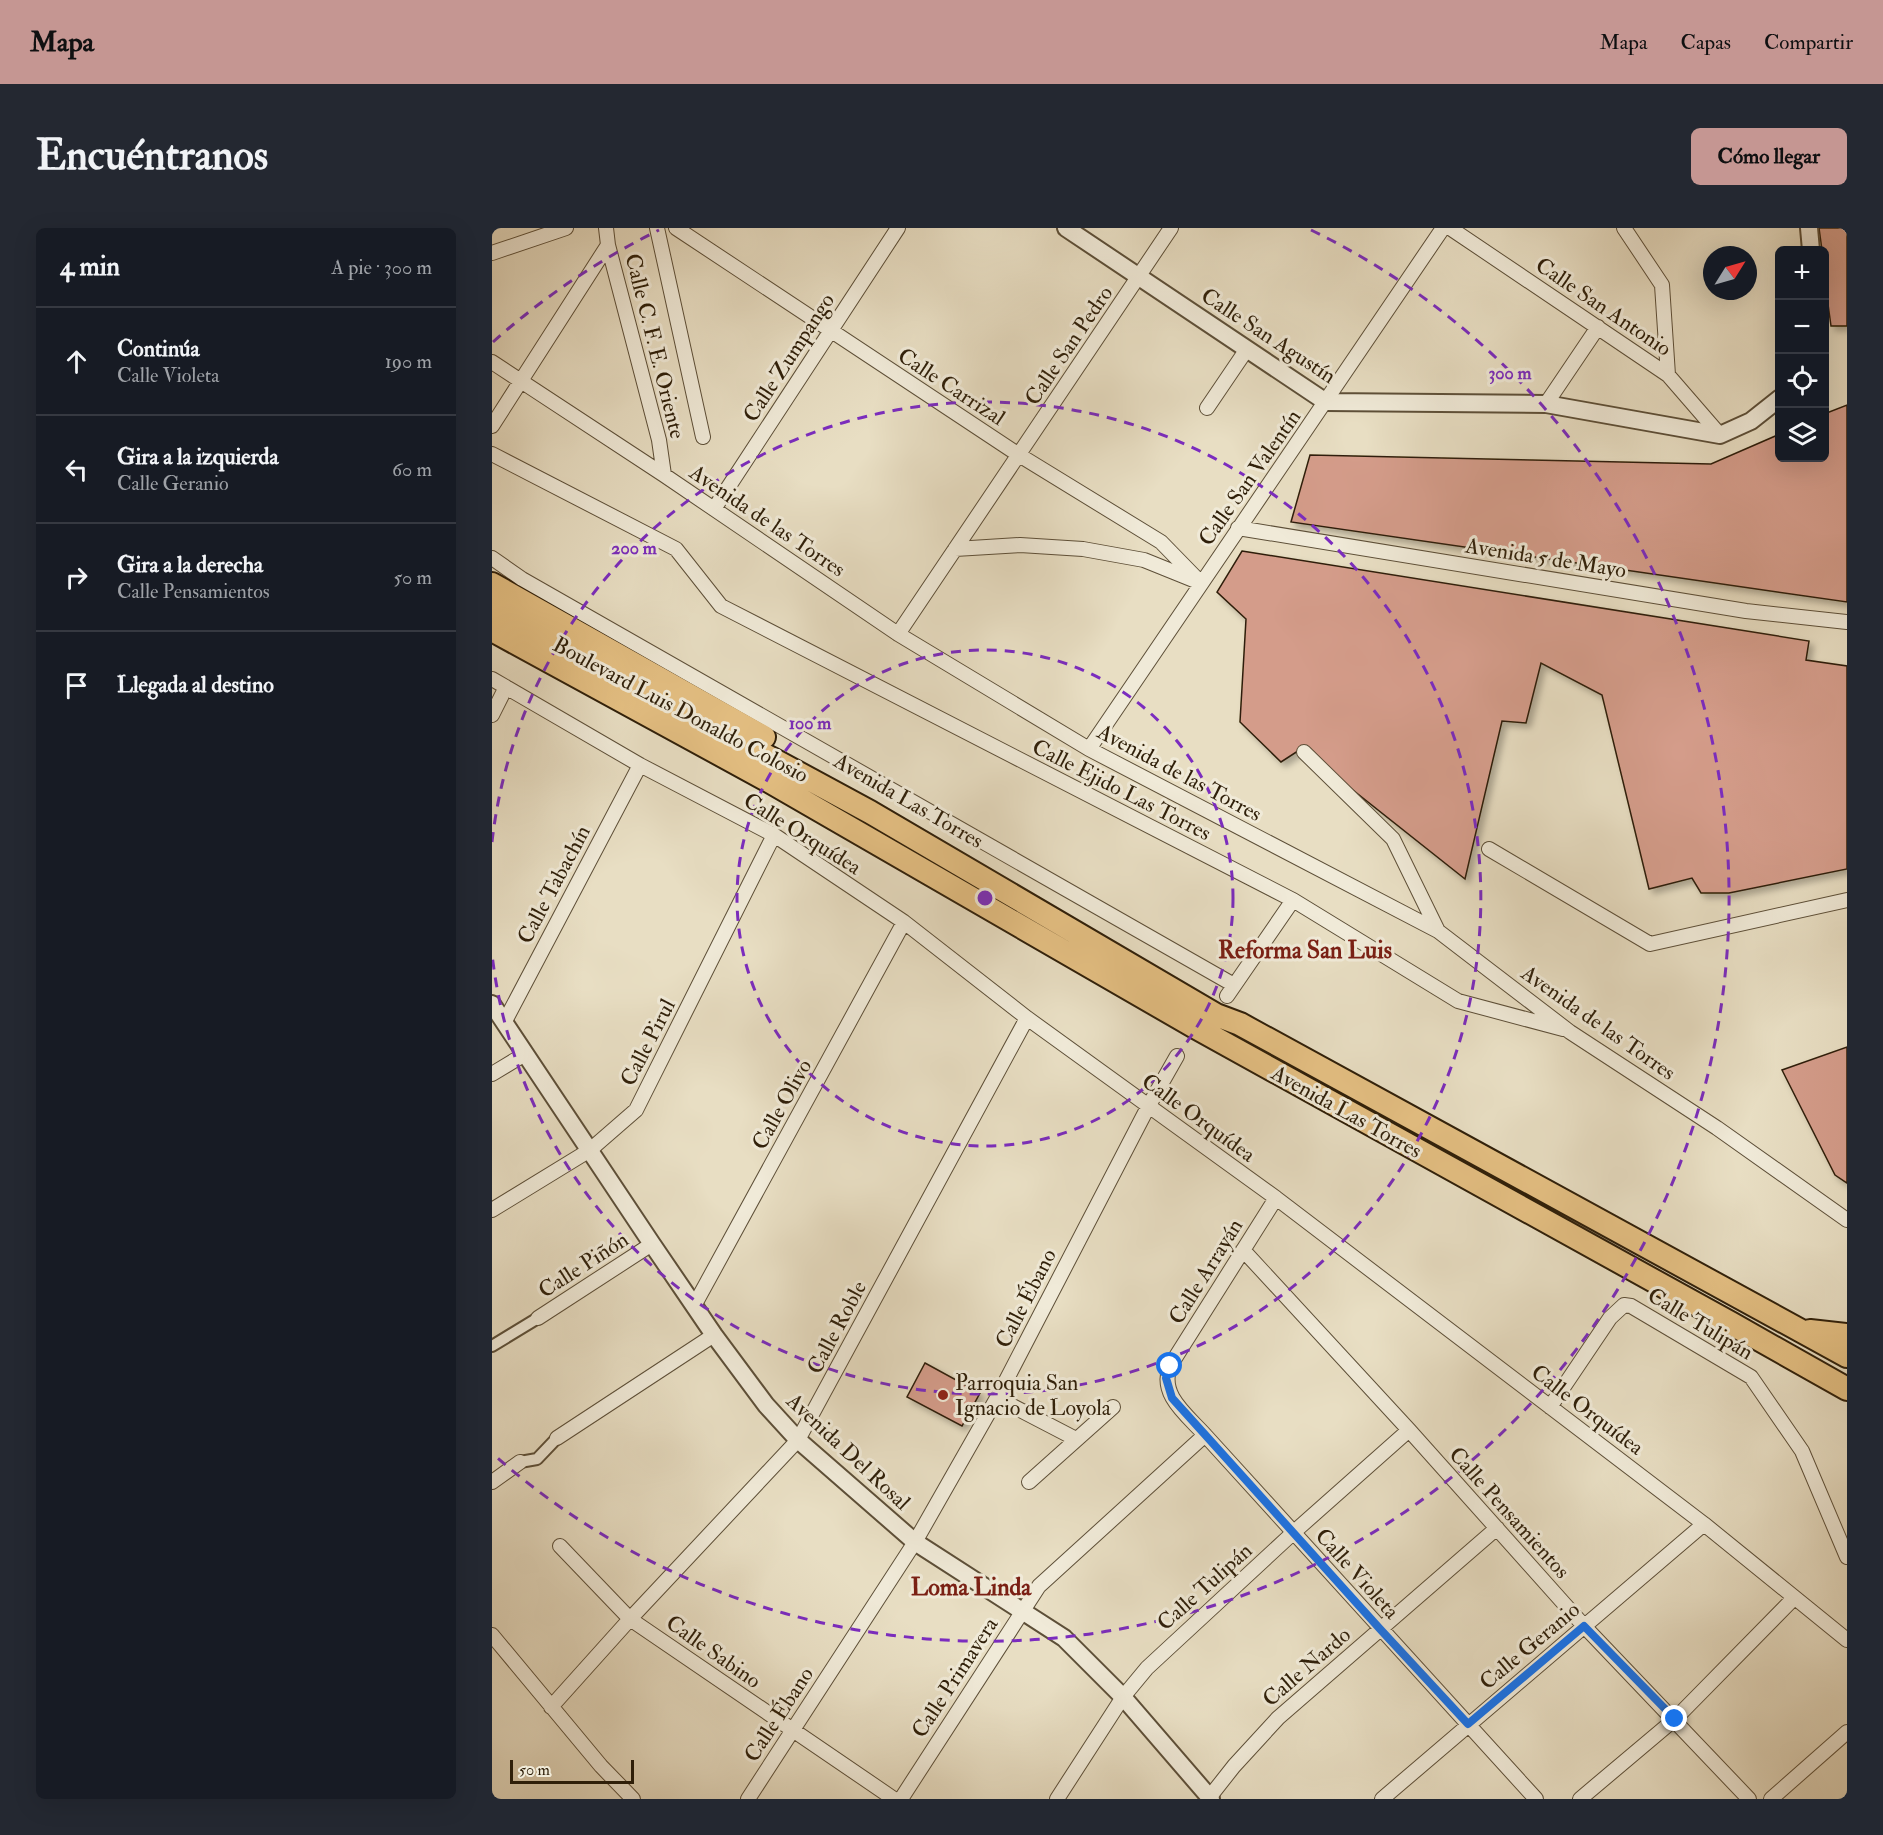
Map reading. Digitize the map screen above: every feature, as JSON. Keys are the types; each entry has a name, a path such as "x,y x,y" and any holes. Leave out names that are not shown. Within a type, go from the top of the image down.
{"highway":[{"path":"492,584 816,766 870,812"},
{"name":"Boulevard Luis Donaldo Colosio","path":"492,607 773,771 850,827"},
{"name":"Boulevard Luis Donaldo Colosio","path":"492,630 773,771 870,812"},
{"path":"492,642 805,813 850,827"},
{"name":"Avenida Las Torres","path":"870,812 1216,1015 1250,1030 1847,1356"},
{"name":"Avenida Las Torres","path":"850,827 1195,1028 1847,1389"},
{"path":"1801,1331 1847,1335"}],"street":[{"path":"492,253 566,228"},
{"name":"Calle C. F. E. Oriente","path":"606,228 608,245 659,440 664,475"},
{"name":"Calle C. F. E. Oriente","path":"657,228 703,437"},
{"name":"Calle Carrizal","path":"676,228 1019,455 1161,542 1201,583"},
{"name":"Calle Zumpango","path":"714,509 898,228"},
{"name":"Calle San Agustín","path":"1066,228 1326,402 1546,404 1720,435"},
{"name":"Calle San Pedro","path":"898,634 1171,228"},
{"name":"Calle San Valentín","path":"1089,749 1443,228"},
{"name":"Calle San Antonio","path":"1450,228 1668,375 1720,435"},
{"path":"1624,228 1662,285 1668,375"},
{"path":"1809,228 1811,246"},
{"path":"492,426 608,245"},
{"path":"1546,404 1598,327"},
{"path":"1207,408 1247,349"},
{"name":"Avenida de las Torres","path":"492,362 664,475 898,634 1089,749 1438,931 1570,1032 1717,1128 1847,1220"},
{"path":"1720,435 1751,421 1775,401"},
{"name":"Calle Ejido Las Torres","path":"492,454 676,549 721,606 1293,900 1458,1001 1570,1032"},
{"name":"Avenida 5 de Mayo","path":"1238,528 1746,610 1847,622"},
{"path":"955,549 1020,545 1083,549 1144,560 1201,583"},
{"name":"Avenida Las Torres","path":"492,558 522,579 1230,990 1293,900"},
{"name":"Calle Orquídea","path":"492,679 639,765 774,835 904,922 1027,1018 1276,1198 1704,1524 1847,1640"},
{"path":"492,715 506,687"},
{"path":"1304,752 1393,839 1438,931"},
{"name":"Calle Tabachín","path":"504,1023 639,765"},
{"name":"Calle Pirul","path":"492,1210 590,1150 636,1110 774,835"},
{"path":"1489,849 1650,944 1847,900"},
{"name":"Calle Olivo","path":"694,1306 904,922"},
{"name":"Avenida Del Rosal","path":"492,1004 694,1306 766,1405 798,1440 915,1542 1064,1638 1123,1697 1209,1798"},
{"name":"Calle Roble","path":"551,1707 798,1440 1027,1018"},
{"path":"492,1074 525,1053"},
{"name":"Calle Ébano","path":"748,1799 915,1542 997,1398 1148,1107 1177,1056"},
{"name":"Calle Arrayán","path":"1170,1366 1276,1198"},
{"name":"Calle Piñón","path":"538,1318 652,1244"},
{"name":"Calle Pensamientos","path":"1243,1250 1409,1430 1584,1626 1749,1799"},
{"name":"Calle Tulipán","path":"1550,1407 1610,1318 1624,1305 1631,1306 1751,1377 1802,1451 1847,1557"},
{"path":"492,1346 538,1318"},
{"path":"492,1482 520,1462 537,1459 557,1438 714,1335"},
{"name":"Calle Violeta","path":"1170,1366 1166,1378 1172,1398 1536,1799"},
{"path":"997,1398 1076,1439"},
{"path":"1029,1482 1113,1407"},
{"name":"Calle Tulipán","path":"1057,1799 1123,1697 1162,1653 1409,1430"},
{"name":"Calle Primavera","path":"901,1799 1039,1586 1205,1435"},
{"name":"Calle Geranio","path":"1382,1799 1704,1524"},
{"name":"Calle Nardo","path":"1209,1798 1266,1730 1497,1528"},
{"name":"Calle Sabino","path":"560,1546 630,1619 894,1799"},
{"path":"1580,1799 1675,1719 1794,1598"},
{"path":"492,1635 601,1766 633,1799"},
{"path":"1771,1799 1847,1732"}],"building":[{"path":"1819,228 1847,228 1847,326 1831,326 1829,246 1821,246"},
{"path":"1847,405 1847,602 1291,522 1310,455 1711,464 1775,436 1775,462 1829,462 1829,412"},
{"path":"1242,551 1809,641 1806,660 1847,666 1847,869 1729,893 1701,893 1692,878 1649,889 1602,695 1541,663 1526,723 1502,721 1465,879 1301,749 1281,762 1240,722 1246,619 1217,592"},
{"path":"1847,1047 1847,1183 1835,1175 1782,1070"},
{"name":"Parroquia San Ignacio de Loyola","path":"925,1363 980,1393 962,1426 907,1397"}],"place":[{"name":"Parroquia San Ignacio de Loyola","path":"943,1395"}],"district":[{"name":"Reforma San Luis","path":"1305,950"},
{"name":"Loma Linda","path":"971,1587"}],"route":[{"path":"1170,1366 1166,1378 1167,1388 1172,1398 1468,1724 1584,1626 1675,1719"}]}
